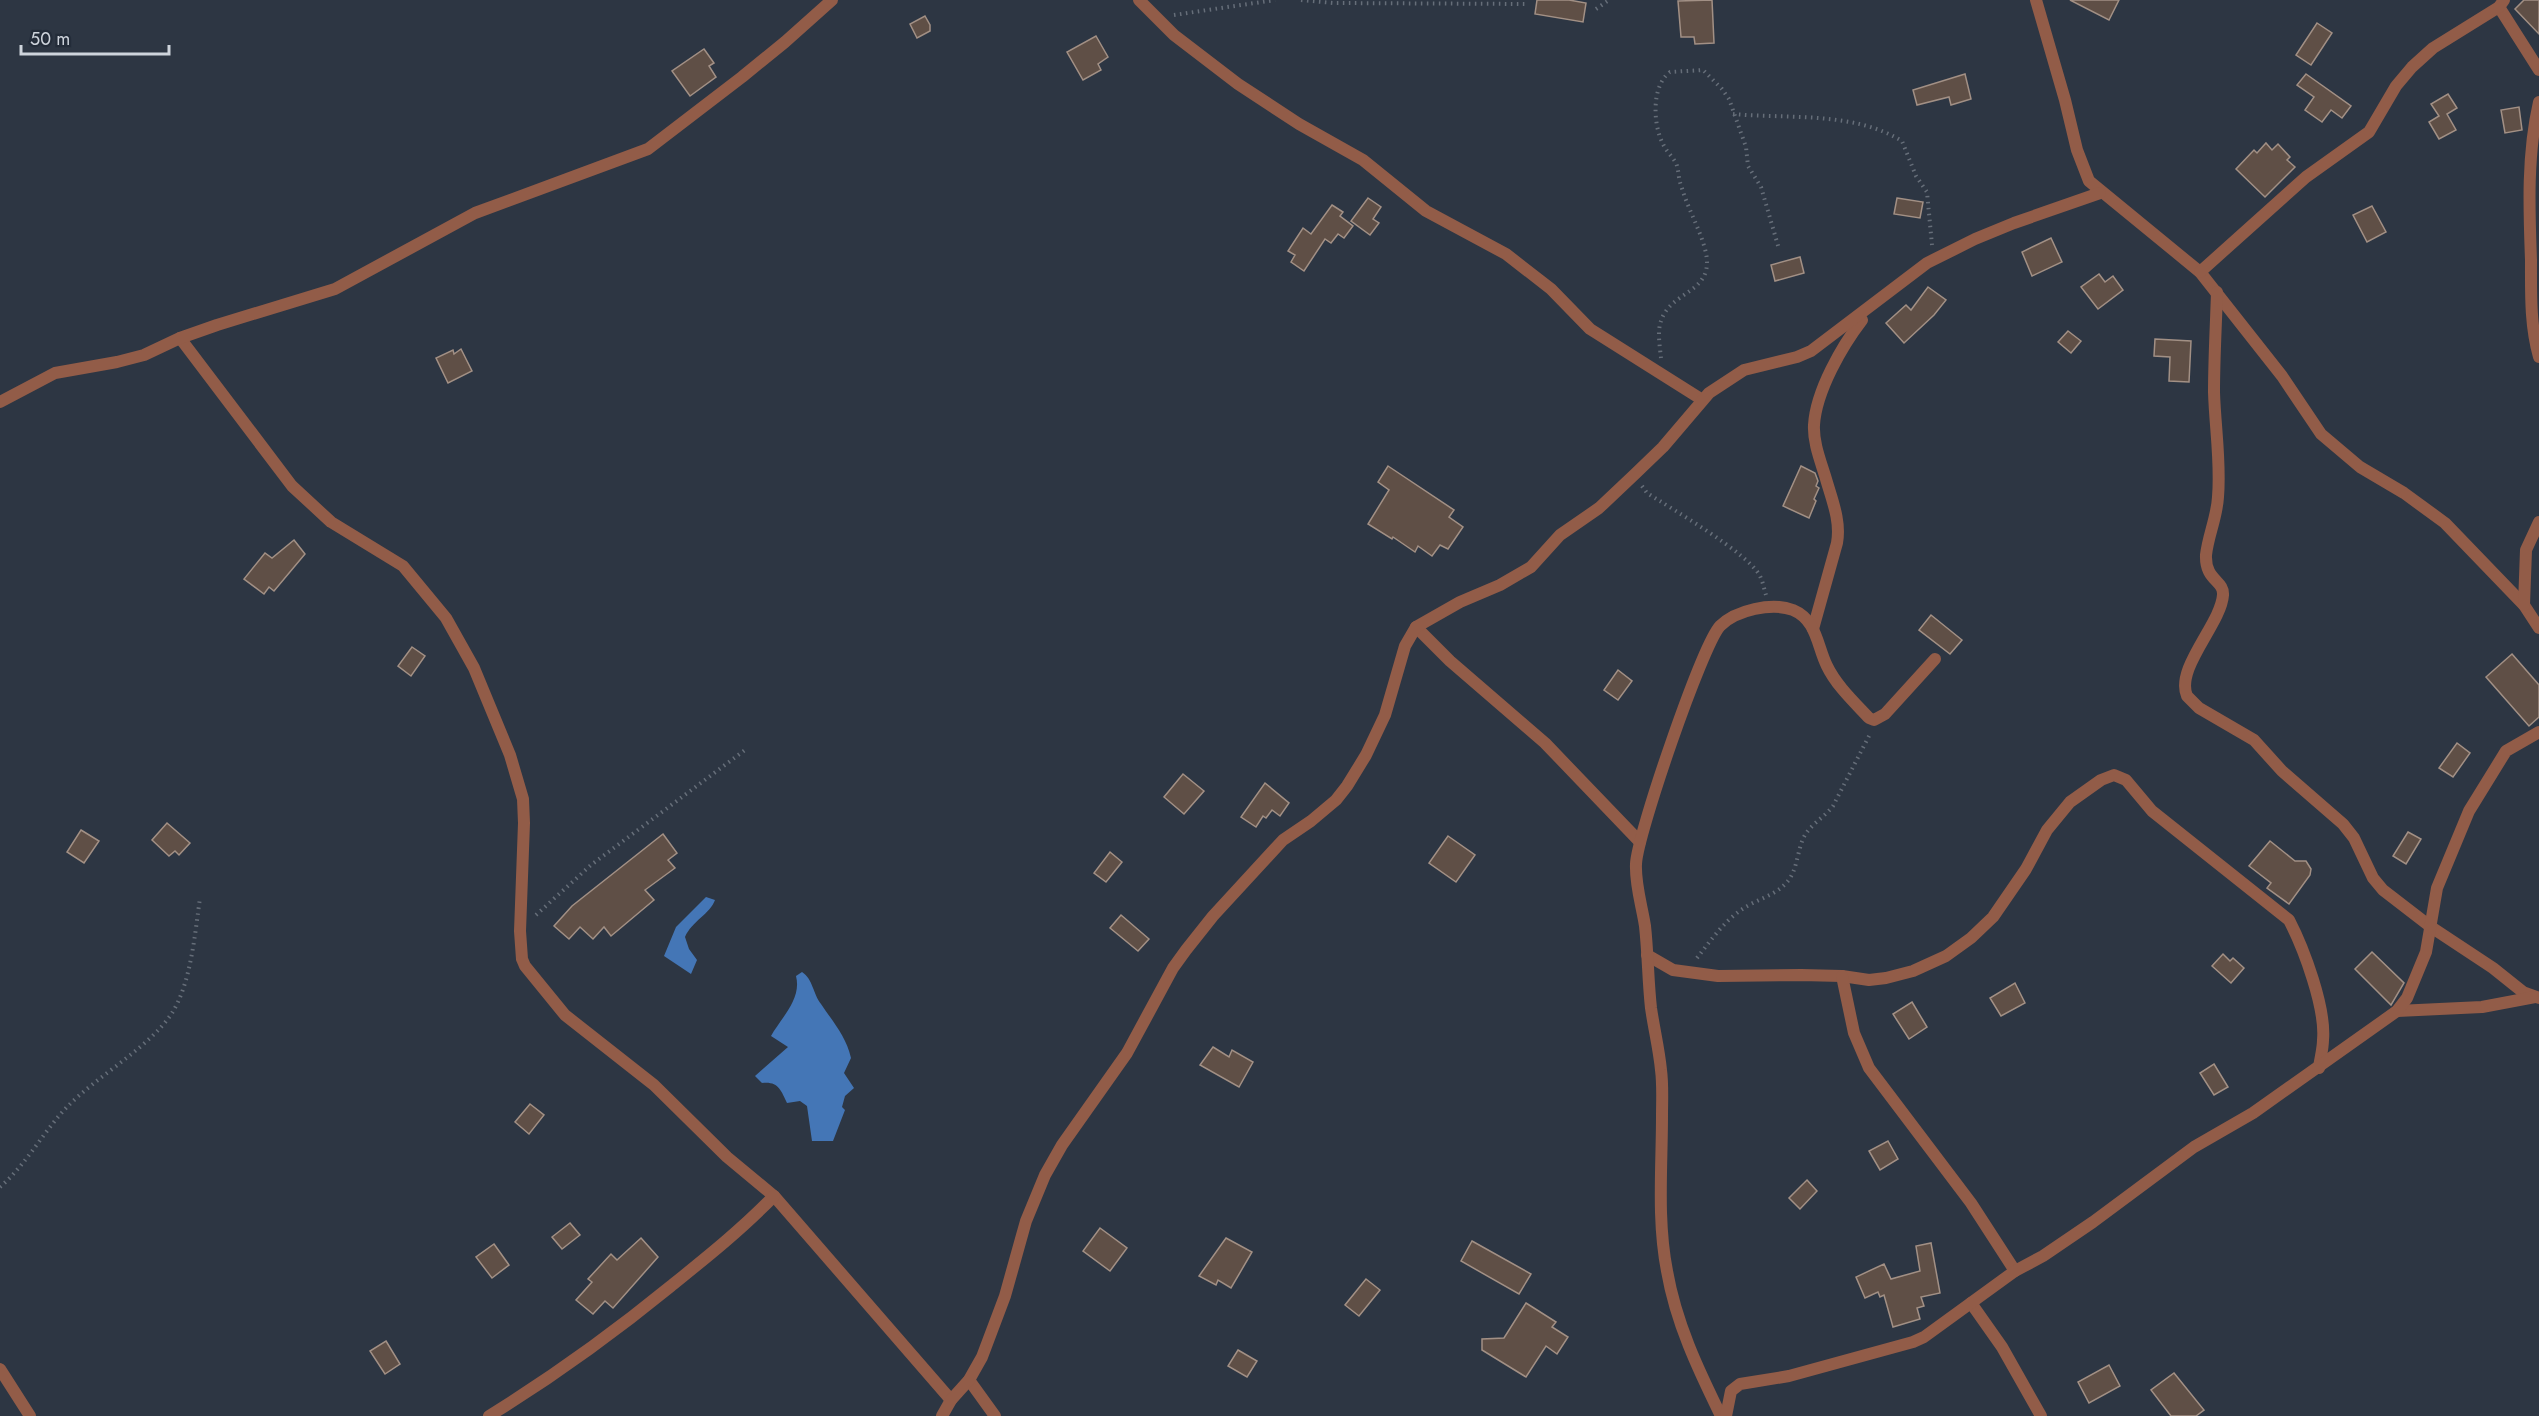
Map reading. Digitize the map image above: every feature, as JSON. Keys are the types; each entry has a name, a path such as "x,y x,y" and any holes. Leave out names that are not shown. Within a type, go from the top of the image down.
{"street":[{"path":"0,402 55,373 117,363 144,355 180,338 334,289 475,213 648,149 742,78 831,0"},
{"path":"1139,0 1174,35 1238,84 1299,124 1363,160 1426,212 1506,254 1551,289 1590,329 1701,399"},
{"path":"2036,0 2077,150 2088,181 2100,193 2166,242 2200,272 2282,376 2321,434 2360,467 2404,493 2445,522 2524,605 2539,628"},
{"path":"2200,272 2306,177 2369,132 2396,86 2433,48 2501,3 2539,70"},
{"path":"2539,102 2529,198 2530,307 2539,357"},
{"path":"942,1416 951,1400 969,1380 982,1357 1005,1296 1026,1221 1045,1175 1062,1145 1127,1053 1173,968 1213,916 1283,840 1336,800 1347,786 1366,755 1385,715 1405,646 1416,627 1460,602 1500,585 1531,567 1560,535 1599,508 1635,474 1662,447 1701,399 1744,370 1797,357 1811,351 1931,261 2014,223 2100,193"},
{"path":"2217,291 2214,392 2218,497 2206,554 2206,566 2208,573 2222,587 2223,593 2220,606 2189,669 2185,692 2189,700 2199,708 2254,740 2282,771 2346,828 2354,838 2376,883 2431,927 2493,968 2523,992 2537,998"},
{"path":"1814,629 1839,528 1815,444 1814,426 1817,407 1833,367 1850,336 1871,307"},
{"path":"180,338 292,486 331,522 404,566 446,618 474,668 510,755 523,799 520,931 522,959 525,966 565,1014 654,1086 727,1157 774,1196 951,1400"},
{"path":"2524,605 2526,550 2539,522"},
{"path":"1721,1416 1690,1352 1674,1306 1666,1268 1660,1190 1662,1072 1651,1007 1636,865 1640,842 1668,755 1713,637 1722,625 1736,617 1769,607 1793,610 1805,617 1814,629 1827,666 1837,682 1869,718 1877,720 1935,659"},
{"path":"1416,627 1450,662 1545,743 1640,842"},
{"path":"1726,1416 1731,1391 1740,1384 1789,1376 1913,1342 2015,1271 2043,1256 2093,1222 2193,1147 2253,1113 2319,1068 2397,1011 2408,998 2426,952 2441,878 2469,811 2506,751 2539,732"},
{"path":"1647,955 1664,966 1685,972 1718,976 1842,976 1869,980 1913,971 1946,956 1971,938 1993,917 2026,869 2047,830 2070,802 2101,780 2114,775 2126,780 2152,811 2289,920 2313,983 2322,1021 2324,1040 2319,1068"},
{"path":"1842,976 1854,1033 1869,1068 1971,1203 2015,1271"},
{"path":"2397,1011 2482,1007 2537,998"},
{"path":"489,1416 552,1377 608,1338 741,1230 774,1196"},
{"path":"1971,1303 2002,1347 2041,1416"},
{"path":"0,1369 30,1416"},
{"path":"969,1380 995,1416"}],"path":[{"path":"1155,16 1192,14 1275,0"},
{"path":"1301,0 1333,3 1527,4"},
{"path":"1596,9 1609,0"},
{"path":"1662,373 1661,321 1668,310 1703,280 1707,266 1705,250 1680,184 1679,172 1660,137 1656,114 1660,81 1670,72 1703,70 1729,99 1746,147 1750,171 1761,187 1779,249"},
{"path":"1733,114 1850,122 1875,129 1902,141 1928,199 1931,261"},
{"path":"1635,474 1647,494 1702,528 1750,563 1760,575 1769,607"},
{"path":"1685,972 1730,918 1745,907 1777,891 1789,881 1802,839 1812,825 1826,815 1833,806 1877,720"},
{"path":"520,931 591,865 745,750"},
{"path":"0,1187 56,1118 82,1091 138,1048 173,1011 186,979 200,898"}],"water":[{"path":"706,897 715,900 713,905 692,926 685,937 689,949 697,960 691,974 664,956 676,927"},
{"path":"802,972 806,975 818,1000 842,1036 851,1058 844,1073 854,1088 845,1096 842,1107 845,1110 833,1141 812,1141 807,1106 800,1101 787,1103 778,1087 772,1083 762,1083 755,1076 788,1047 771,1036 790,1008 796,993 796,976"}],"building":[{"path":"1537,0 1569,0 1586,3 1583,22 1535,14"},
{"path":"1712,0 1714,43 1695,44 1694,37 1681,37 1678,1"},
{"path":"2070,0 2119,0 2109,20"},
{"path":"2524,0 2539,0 2539,34 2515,9"},
{"path":"925,16 930,25 930,31 917,38 910,24"},
{"path":"2317,23 2332,33 2311,65 2296,55"},
{"path":"1096,36 1108,57 1098,64 1101,70 1083,80 1067,52"},
{"path":"704,49 714,63 709,66 716,77 690,96 672,71"},
{"path":"1965,74 1971,99 1951,105 1949,97 1917,105 1913,90"},
{"path":"2306,74 2351,106 2342,118 2331,110 2322,122 2305,110 2314,97 2297,85"},
{"path":"2448,94 2457,108 2447,114 2456,130 2439,139 2429,122 2439,116 2431,104"},
{"path":"2519,107 2522,130 2505,133 2501,110"},
{"path":"2266,143 2272,150 2278,144 2290,157 2287,160 2295,167 2265,197 2236,169 2254,150 2257,153"},
{"path":"1368,198 1381,207 1373,219 1379,223 1370,235 1351,221"},
{"path":"1897,198 1923,202 1920,218 1894,214"},
{"path":"1332,205 1343,212 1340,216 1353,226 1344,238 1338,234 1331,243 1325,239 1304,271 1291,262 1295,255 1288,251 1303,228 1311,234"},
{"path":"2372,206 2386,232 2367,242 2353,215"},
{"path":"2051,238 2062,262 2032,276 2022,252"},
{"path":"1800,257 1804,273 1775,281 1771,265"},
{"path":"2099,274 2105,282 2113,276 2123,290 2098,309 2081,287"},
{"path":"1928,287 1946,300 1934,315 1904,343 1886,323 1906,305 1911,310"},
{"path":"2068,331 2081,341 2071,353 2058,342"},
{"path":"2155,339 2191,341 2189,382 2169,381 2170,357 2154,356"},
{"path":"461,349 472,371 448,383 436,358 453,350 454,354"},
{"path":"1388,466 1454,510 1449,517 1463,527 1448,549 1440,545 1432,556 1418,546 1415,552 1368,524 1389,490 1378,482"},
{"path":"1801,466 1815,473 1818,481 1816,486 1819,488 1814,499 1816,501 1809,518 1783,506"},
{"path":"294,540 305,554 274,591 269,587 264,594 244,579 265,553 272,558"},
{"path":"1931,615 1962,640 1950,654 1919,630"},
{"path":"412,647 425,656 411,676 398,666"},
{"path":"2512,654 2539,685 2539,717 2529,726 2486,677"},
{"path":"1618,670 1632,681 1618,700 1604,690"},
{"path":"2457,743 2470,753 2453,777 2439,768"},
{"path":"1183,774 1204,791 1184,814 1164,797"},
{"path":"1265,783 1289,803 1280,816 1272,810 1266,818 1263,816 1256,827 1241,817"},
{"path":"167,823 190,843 179,855 175,851 169,856 152,840"},
{"path":"81,830 99,841 84,863 67,852"},
{"path":"2408,832 2421,839 2406,864 2393,856"},
{"path":"663,834 677,853 668,860 675,868 645,890 654,900 611,936 604,927 593,939 580,927 569,939 554,926 572,906"},
{"path":"1448,836 1475,855 1456,882 1429,863"},
{"path":"2270,841 2295,861 2306,861 2311,869 2310,875 2289,904 2267,888 2271,883 2249,866"},
{"path":"1110,852 1122,862 1106,882 1094,873"},
{"path":"1121,915 1149,939 1138,951 1110,928"},
{"path":"2372,952 2404,983 2391,1005 2355,969"},
{"path":"2223,954 2230,961 2233,958 2244,968 2231,983 2212,966"},
{"path":"2015,983 2025,1003 2001,1016 1990,998"},
{"path":"1912,1002 1927,1027 1909,1039 1893,1014"},
{"path":"1213,1047 1229,1057 1232,1050 1253,1062 1239,1087 1200,1065"},
{"path":"2214,1064 2228,1087 2214,1095 2200,1073"},
{"path":"530,1104 544,1115 529,1134 515,1122"},
{"path":"1888,1141 1898,1159 1880,1170 1869,1151"},
{"path":"1807,1180 1817,1191 1800,1209 1789,1198"},
{"path":"570,1223 580,1235 562,1249 552,1237"},
{"path":"1100,1228 1127,1248 1110,1271 1083,1251"},
{"path":"641,1238 658,1257 613,1308 605,1301 593,1314 576,1300 592,1282 588,1279 611,1254 617,1260"},
{"path":"1226,1238 1252,1252 1231,1288 1218,1280 1216,1285 1199,1276"},
{"path":"1472,1241 1531,1274 1519,1294 1461,1261"},
{"path":"1931,1243 1940,1293 1921,1297 1924,1306 1917,1308 1920,1319 1893,1327 1884,1295 1880,1297 1878,1292 1865,1298 1856,1277 1884,1264 1891,1279 1920,1271 1916,1246"},
{"path":"494,1244 509,1265 492,1278 476,1257"},
{"path":"1366,1279 1380,1290 1359,1316 1345,1305"},
{"path":"1526,1303 1556,1322 1552,1327 1568,1337 1557,1354 1546,1346 1526,1377 1482,1350 1482,1339 1504,1338"},
{"path":"386,1341 400,1364 385,1374 370,1351"},
{"path":"1238,1350 1257,1361 1247,1377 1228,1366"},
{"path":"2109,1365 2120,1386 2089,1403 2078,1382"},
{"path":"2174,1373 2204,1410 2196,1416 2171,1416 2151,1390"}]}
